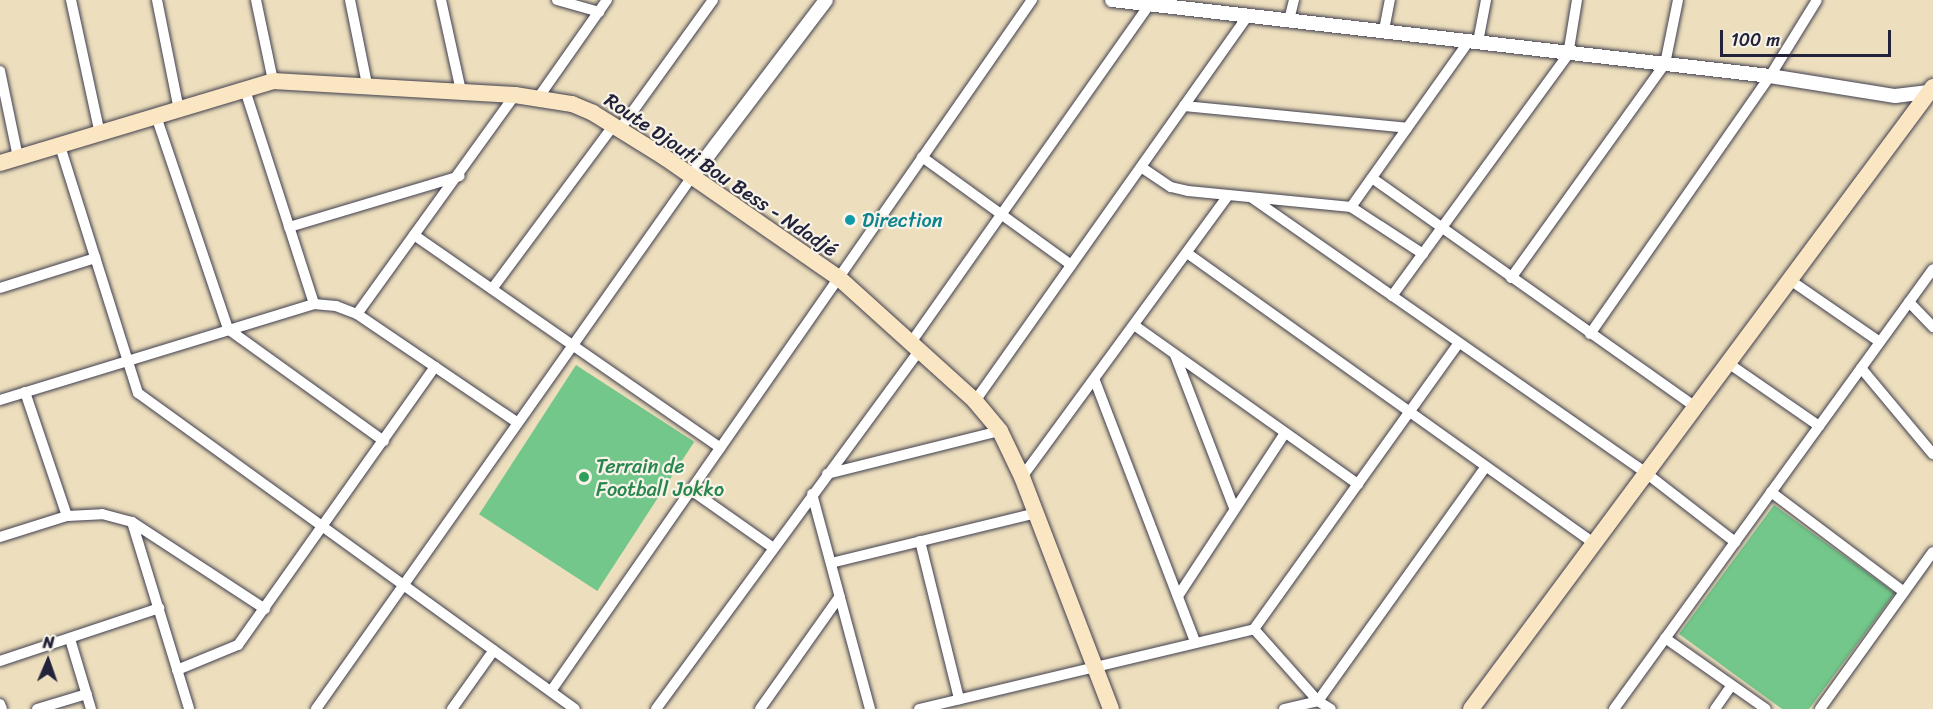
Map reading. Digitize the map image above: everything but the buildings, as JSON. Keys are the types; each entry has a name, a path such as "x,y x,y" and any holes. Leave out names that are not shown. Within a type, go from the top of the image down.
{"main road":[{"name":"Route Djouti Bou Bess - Ndadjé","path":"0,163 273,81 367,84 515,95 572,104 617,127 838,278 916,345 975,401 1000,431 1022,477 1112,709"},
{"path":"1478,707 1594,543 1932,91"}],"street":[{"path":"71,0 100,134"},
{"path":"157,0 179,110"},
{"path":"256,0 273,81"},
{"path":"350,0 367,84"},
{"path":"441,0 461,91"},
{"path":"557,0 599,12"},
{"path":"538,98 607,0"},
{"path":"492,289 713,0"},
{"path":"316,709 692,178 826,0"},
{"path":"551,691 1032,0"},
{"path":"1112,0 1149,5 1187,5 1248,16 1384,30 1568,55 1770,76 1895,96 1932,91"},
{"path":"1289,20 1294,0"},
{"path":"1384,30 1390,0"},
{"path":"1351,207 1473,41 1486,0"},
{"path":"1392,296 1568,55 1577,0"},
{"path":"1511,278 1665,64 1678,0"},
{"path":"1590,334 1770,76 1817,0"},
{"path":"656,709 827,474 1002,215 1149,5"},
{"path":"975,401 1248,16"},
{"path":"0,71 18,158"},
{"path":"245,90 314,304"},
{"path":"357,314 460,176 515,95"},
{"path":"1184,106 1407,128"},
{"path":"156,116 228,329 384,441"},
{"path":"60,146 138,393 146,402 325,526 575,709"},
{"path":"922,158 1071,265"},
{"path":"1141,167 1179,190 1351,207 1423,254"},
{"path":"289,227 460,176"},
{"path":"1372,178 1696,407"},
{"path":"1022,477 1095,381 1228,196"},
{"path":"1252,198 1458,344 1646,473 1735,542"},
{"path":"414,235 720,448"},
{"path":"1187,253 1485,468 1594,543"},
{"path":"0,288 95,258"},
{"path":"1614,709 1933,269"},
{"path":"1790,280 1880,342"},
{"path":"1909,302 1933,327"},
{"path":"0,400 314,304 336,306 357,314 518,423"},
{"path":"1134,325 1358,484"},
{"path":"919,709 1195,641 1254,629 1458,344"},
{"path":"1174,355 1234,508"},
{"path":"1728,363 1819,426"},
{"path":"177,670 231,650 265,609 325,526 435,367"},
{"path":"1861,368 1933,454"},
{"path":"1095,381 1195,641"},
{"path":"25,392 67,516"},
{"path":"827,474 1000,431"},
{"path":"1178,596 1285,433"},
{"path":"1284,709 1318,700 1485,468"},
{"path":"691,490 772,547"},
{"path":"1771,492 1904,592"},
{"path":"812,494 870,709"},
{"path":"831,563 1036,513"},
{"path":"0,537 67,516 102,514 132,522 265,609"},
{"path":"132,522 189,709"},
{"path":"920,542 959,699"},
{"path":"1820,709 1933,552"},
{"path":"760,709 840,596"},
{"path":"0,661 159,608"},
{"path":"1254,629 1318,700 1331,709"},
{"path":"1665,638 1766,709"},
{"path":"70,639 92,709"},
{"path":"452,709 494,650"},
{"path":"1715,709 1732,685"},
{"path":"37,709 87,694"},
{"path":"0,704 2,709"}],"green space":[{"name":"Terrain de Football Jokko","path":"576,365 694,442 597,591 479,514"},
{"path":"1774,505 1895,593 1809,709 1782,709 1679,634"}],"place":[{"name":"Direction","path":"850,220"},
{"name":"Terrain de Football Jokko","path":"584,477"}]}
